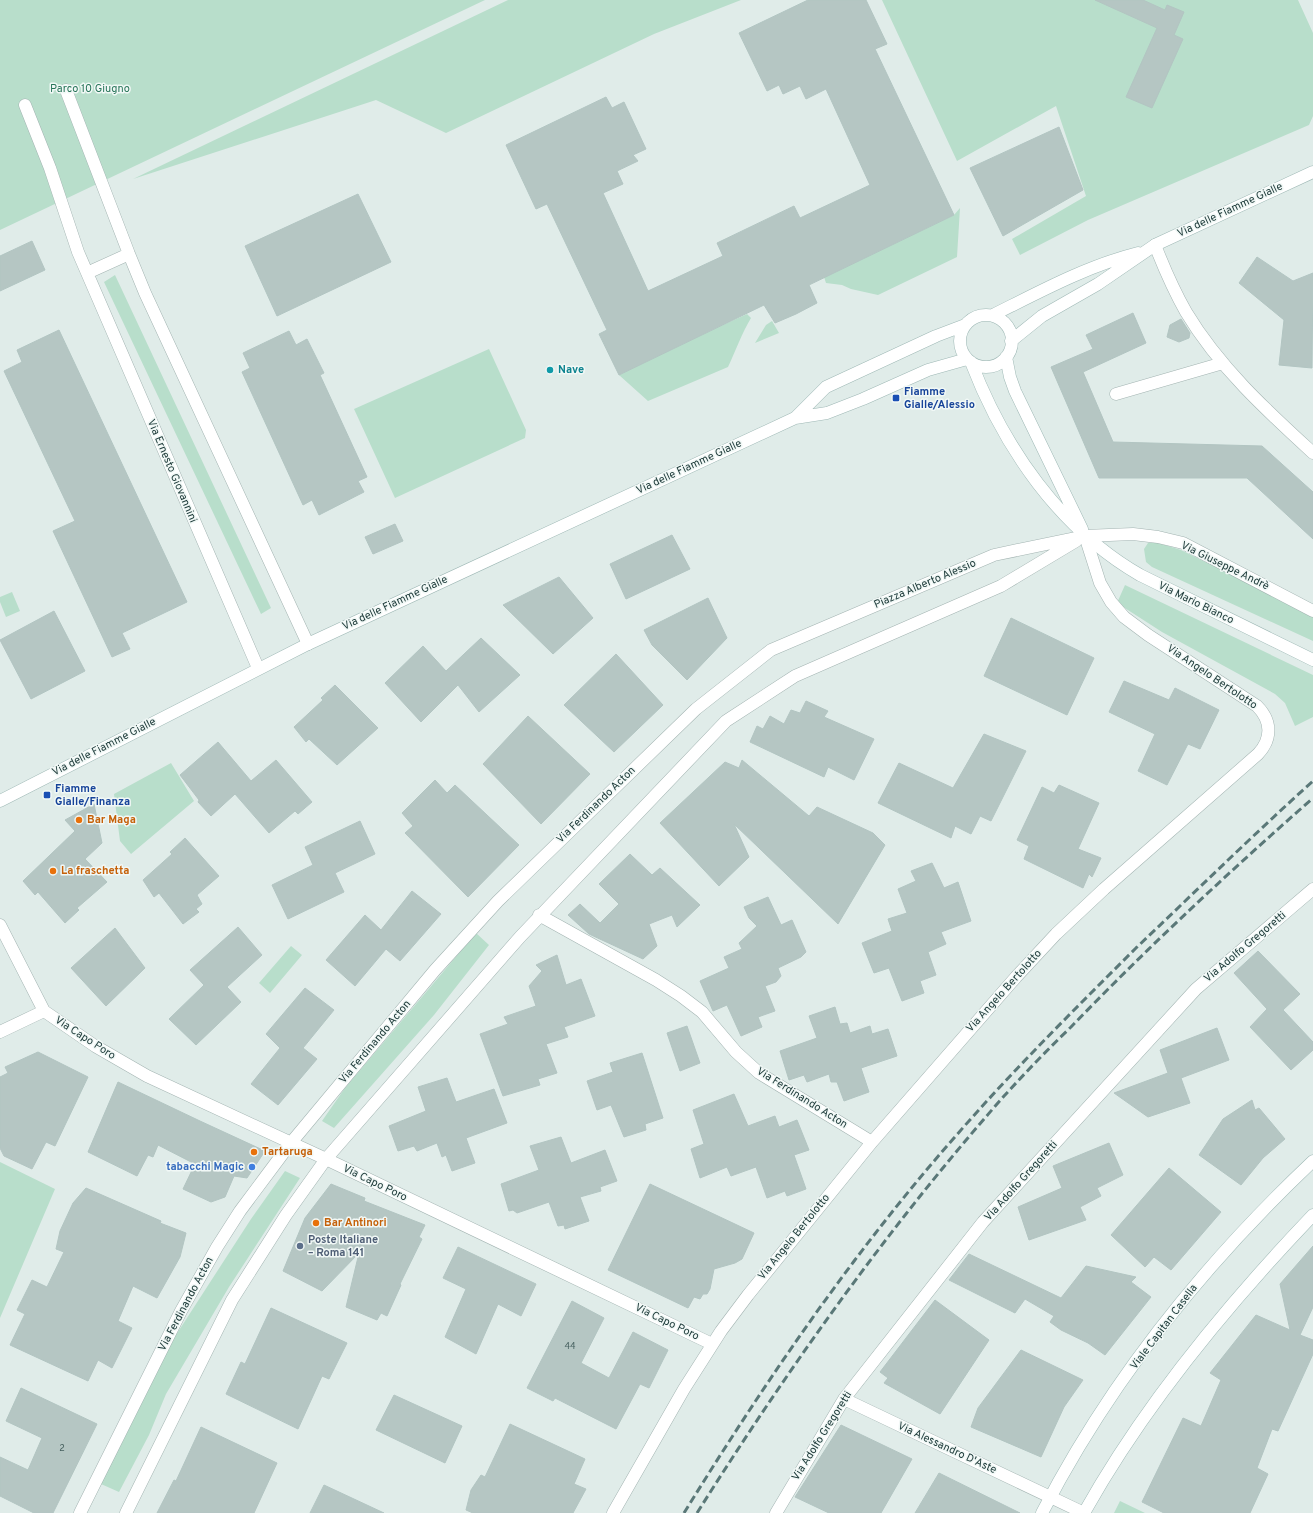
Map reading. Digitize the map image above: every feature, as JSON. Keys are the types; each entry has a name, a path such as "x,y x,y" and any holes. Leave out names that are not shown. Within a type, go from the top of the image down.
{"street":[{"path":"66,90 129,254 308,644"},
{"name":"Via Ernesto Giovannini","path":"25,105 87,273 258,668"},
{"name":"Via delle Fiamme Gialle","path":"993,315 1091,267 1151,248 1313,172"},
{"path":"1151,248 1187,313 1223,363 1273,416 1313,453"},
{"name":"Via delle Fiamme Gialle","path":"1011,341 1042,316 1098,284 1151,248"},
{"path":"87,273 129,254"},
{"path":"982,315 993,315 1004,322 1009,328 1011,341 1006,357 1012,385 1085,536 1061,512 1032,475 993,410 960,342 960,336 965,325 976,317 982,315"},
{"name":"Via delle Fiamme Gialle","path":"795,418 826,387 936,336 965,325"},
{"path":"969,361 980,366 993,366 1006,357"},
{"name":"Via delle Fiamme Gialle","path":"0,801 258,668 795,418 827,413 863,399 928,370 969,361"},
{"path":"1116,394 1223,363"},
{"name":"Via Giuseppe Andrè","path":"1085,536 1133,534 1158,537 1183,543 1313,611"},
{"path":"126,1513 217,1328 238,1290 286,1215 326,1159 539,915 726,721 796,676 1001,586 1085,536"},
{"name":"Piazza Alberto Alessio","path":"771,650 994,555 1085,536"},
{"name":"Via Mario Bianco","path":"1085,536 1117,561 1140,575 1313,660"},
{"name":"Via Angelo Bertolotto","path":"613,1513 684,1388 712,1344 748,1295 872,1142 1016,977 1056,934 1104,889 1258,754 1267,742 1269,732 1267,720 1257,706 1143,631 1117,610 1107,596 1097,576 1085,536"},
{"name":"Via Ferdinando Acton","path":"80,1513 181,1311 217,1247 240,1211 290,1144 435,970 493,906 696,709 771,650"},
{"name":"Via Adolfo Gregoretti","path":"776,1513 844,1399 983,1222 1196,989 1313,889"},
{"name":"Via Ferdinando Acton","path":"539,915 656,980 681,996 702,1012 736,1052 755,1070 872,1142"},
{"path":"0,926 44,1011 0,1032"},
{"name":"Via Capo Poro","path":"44,1011 94,1046 133,1068 712,1344"},
{"name":"Viale Capitan Casella","path":"1042,1513 1086,1434 1171,1315 1229,1246 1313,1161"},
{"path":"1084,1513 1111,1467 1175,1378 1252,1282 1313,1215"},
{"name":"Via Alessandro D'Aste","path":"844,1399 1084,1513"}],"green space":[{"name":"Parco 10 Giugno","path":"0,0 485,0 0,230"},
{"path":"508,0 741,0 654,34 446,133 376,100 133,179"},
{"path":"882,0 1298,0 1313,33 1313,116 1309,125 1088,220 1020,255 1012,239 1086,196 1056,106 957,161"},
{"path":"960,208 957,257 878,295 851,289 842,285 826,283 824,277 954,215"},
{"path":"115,275 271,608 261,614 104,282"},
{"path":"747,314 751,318 728,367 648,401 619,375 644,361"},
{"path":"772,321 779,333 755,343 766,325"},
{"path":"489,349 526,430 525,438 395,498 354,409"},
{"path":"1155,542 1181,550 1313,615 1313,641 1152,567 1146,562 1144,549 1148,543"},
{"path":"1125,585 1313,675 1313,717 1295,726 1285,703 1275,694 1162,632 1117,603"},
{"path":"12,592 20,611 6,617 0,602 0,597"},
{"path":"171,763 194,801 131,854 120,841 114,794"},
{"path":"476,933 489,945 434,1015 334,1128 322,1121 345,1088"},
{"path":"291,946 302,955 270,993 259,983"},
{"path":"0,1162 55,1189 0,1318"},
{"path":"285,1171 300,1178 229,1287 166,1394 149,1435 119,1492 101,1484 174,1338 251,1219"},
{"path":"1120,1501 1145,1513 1114,1513"}],"building":[{"path":"808,0 866,0 887,44 875,49 954,215 809,285 817,303 796,314 775,323 764,305 619,375 599,334 607,330 547,204 536,209 506,145 606,97 612,108 624,102 646,149 633,155 638,161 617,171 623,184 603,193 648,291 723,256 717,243 794,206 800,218 870,185 826,89 806,99 800,86 783,94 779,85 767,91 739,33"},
{"path":"1095,0 1143,0 1165,10 1167,5 1184,12 1174,35 1183,39 1152,108 1126,97 1157,28"},
{"path":"1059,127 1083,190 1003,236 970,168"},
{"path":"358,194 391,262 277,316 245,246"},
{"path":"32,241 45,270 0,291 0,256"},
{"path":"1257,257 1293,281 1313,273 1312,368 1279,365 1284,320 1239,283"},
{"path":"1133,313 1146,343 1083,372 1113,442 1262,446 1313,492 1313,539 1247,478 1099,478 1051,367 1093,349 1086,335"},
{"path":"1181,319 1190,333 1189,338 1179,342 1167,337 1170,325"},
{"path":"59,330 187,602 122,633 130,649 112,657 53,531 75,521 4,371 22,362 17,350"},
{"path":"289,331 296,345 307,339 324,373 320,375 367,477 358,481 364,492 319,515 312,500 303,505 242,372 250,368 243,353"},
{"path":"395,524 403,541 373,554 365,537"},
{"path":"672,535 690,569 626,599 610,564"},
{"path":"559,577 593,618 553,654 503,605"},
{"path":"708,598 727,638 687,680 652,645 644,630"},
{"path":"54,611 85,671 31,699 0,640"},
{"path":"1011,618 1094,658 1067,715 984,676"},
{"path":"481,638 520,675 479,712 458,685 421,722 385,683 423,646 446,671"},
{"path":"616,654 663,705 614,752 564,705"},
{"path":"1124,681 1169,700 1175,688 1219,710 1200,749 1188,744 1167,785 1138,771 1155,734 1109,712"},
{"path":"335,685 378,728 337,765 309,739 306,742 294,727 323,700 321,698"},
{"path":"806,701 828,711 824,717 874,739 854,780 828,767 824,777 750,742 757,726 763,729 770,716 784,724 791,710 800,713"},
{"path":"528,716 590,774 541,824 483,764"},
{"path":"984,734 1026,751 991,821 980,816 971,834 955,826 951,838 878,803 899,763 953,788"},
{"path":"218,742 251,781 276,760 312,802 298,814 295,811 269,833 235,794 211,816 198,802 199,800 180,775"},
{"path":"742,760 809,816 817,807 873,833 885,845 838,924 734,824 749,857 719,886 660,823 725,762 739,768"},
{"path":"435,780 447,793 455,785 519,845 468,897 405,833 413,826 402,813"},
{"path":"1059,785 1099,803 1078,849 1101,858 1092,877 1089,874 1083,888 1024,859 1029,846 1017,840 1042,787 1054,793"},
{"path":"94,804 102,843 85,859 107,882 77,908 79,910 65,923 38,892 35,895 23,881 75,831 65,820"},
{"path":"360,821 375,854 335,873 344,892 288,919 272,885 313,865 305,847"},
{"path":"185,838 219,876 197,895 202,904 196,909 199,912 183,924 159,893 154,897 143,880 172,854 170,852"},
{"path":"630,854 652,875 660,868 700,905 677,927 672,915 649,924 657,946 643,959 589,934 568,915 580,904 600,923 619,904 599,884"},
{"path":"932,863 944,888 958,882 971,921 941,932 946,944 928,952 936,975 920,981 924,993 902,1001 889,968 874,973 862,943 892,931 888,919 907,913 898,889 916,881 911,871"},
{"path":"412,891 441,914 400,961 386,949 355,986 326,960 365,915 381,930"},
{"path":"768,897 781,925 792,920 806,952 801,957 778,968 781,976 776,982 765,986 775,1011 758,1017 762,1027 741,1036 727,1005 713,1011 700,981 729,968 724,957 742,949 739,943 757,926 749,918 744,907"},
{"path":"238,927 262,955 227,987 241,1002 196,1045 169,1019 204,985 190,970"},
{"path":"115,928 145,968 106,1006 71,968"},
{"path":"1258,951 1300,994 1283,1010 1313,1042 1313,1050 1291,1070 1250,1027 1267,1009 1234,973"},
{"path":"557,955 566,985 581,979 595,1016 564,1027 568,1037 546,1044 557,1073 538,1079 540,1085 503,1096 480,1034 508,1024 504,1017 536,1006 529,986 542,971 536,965"},
{"path":"305,988 334,1010 303,1048 317,1059 278,1105 251,1084 280,1048 266,1034"},
{"path":"835,1007 840,1024 847,1023 850,1033 870,1026 872,1034 888,1029 897,1056 861,1068 869,1092 844,1101 837,1082 831,1082 829,1074 807,1082 804,1075 789,1080 780,1051 817,1038 809,1016"},
{"path":"687,1026 700,1063 680,1071 667,1033"},
{"path":"1217,1028 1229,1060 1181,1078 1190,1103 1148,1117 1114,1093 1168,1073 1160,1050"},
{"path":"38,1052 88,1077 55,1146 46,1142 32,1169 4,1156 0,1148 0,1077 8,1073 5,1067"},
{"path":"642,1053 663,1118 645,1124 646,1130 624,1137 611,1105 597,1110 587,1081 613,1072 610,1063"},
{"path":"447,1078 456,1102 494,1089 507,1123 466,1138 475,1163 452,1171 446,1155 442,1157 437,1143 417,1151 414,1146 398,1151 389,1126 426,1111 418,1087"},
{"path":"118,1082 265,1151 247,1178 234,1176 225,1197 211,1202 183,1189 195,1164 158,1145 153,1157 148,1155 137,1176 88,1152"},
{"path":"734,1094 748,1126 775,1116 779,1127 797,1120 809,1150 794,1155 806,1189 787,1196 785,1191 767,1198 756,1167 731,1176 727,1167 700,1178 691,1149 704,1144 693,1110"},
{"path":"1252,1100 1255,1110 1259,1108 1285,1139 1263,1158 1241,1185 1199,1155 1223,1119"},
{"path":"561,1137 571,1163 605,1150 617,1181 600,1187 601,1191 580,1197 589,1221 565,1229 564,1225 558,1226 549,1202 517,1213 513,1210 509,1211 501,1184 539,1170 530,1146"},
{"path":"1109,1143 1123,1175 1097,1188 1101,1196 1080,1207 1086,1220 1029,1240 1018,1207 1062,1188 1053,1166"},
{"path":"1169,1168 1221,1212 1171,1270 1154,1257 1145,1267 1111,1235"},
{"path":"331,1184 365,1198 364,1201 425,1225 419,1237 422,1239 400,1284 401,1285 387,1316 381,1313 377,1320 346,1307 359,1253 322,1291 283,1271 305,1218"},
{"path":"650,1184 754,1233 742,1259 735,1263 714,1269 710,1289 707,1294 703,1294 700,1299 694,1297 688,1308 608,1270"},
{"path":"86,1188 161,1221 160,1223 186,1233 180,1257 157,1298 133,1286 118,1321 132,1328 112,1368 98,1360 88,1381 10,1345 25,1314 17,1310 32,1280 47,1287 64,1252 56,1249 60,1231 73,1203"},
{"path":"1313,1246 1313,1307 1300,1335 1313,1340 1313,1354 1278,1431 1272,1429 1257,1468 1268,1474 1250,1513 1164,1513 1142,1502 1183,1418 1201,1426 1221,1380 1210,1373 1256,1315 1290,1330 1280,1284"},
{"path":"458,1247 536,1284 521,1316 498,1304 476,1354 445,1337 466,1289 443,1278"},
{"path":"969,1254 1061,1298 1086,1266 1136,1277 1131,1282 1151,1297 1105,1355 1088,1343 1061,1330 1050,1322 1054,1316 1025,1299 1015,1313 949,1280"},
{"path":"935,1300 989,1340 940,1414 884,1383 888,1378 880,1372"},
{"path":"572,1301 604,1318 581,1363 609,1378 633,1332 668,1350 649,1388 640,1384 616,1429 555,1398 553,1401 527,1388"},
{"path":"271,1308 347,1343 329,1379 322,1376 298,1429 226,1394 241,1362 245,1364"},
{"path":"1021,1350 1083,1380 1064,1407 1041,1457 971,1427 978,1408"},
{"path":"21,1388 97,1424 53,1513 34,1513 0,1496 0,1457 28,1470 42,1438 6,1421"},
{"path":"394,1395 462,1426 445,1463 376,1430"},
{"path":"510,1424 585,1459 574,1484 586,1489 573,1513 473,1513 466,1510 471,1490 481,1475 485,1477"},
{"path":"841,1425 912,1459 881,1513 829,1513 795,1497"},
{"path":"201,1427 277,1463 254,1513 157,1513 174,1480 176,1481"},
{"path":"939,1473 1020,1513 915,1513"},
{"path":"324,1485 384,1513 310,1513"}],"railway":[{"path":"684,1513 778,1367 845,1273 916,1182 976,1113 1066,1018 1136,948 1313,781"},
{"path":"697,1513 768,1404 842,1298 921,1195 1005,1095 1159,939 1313,798"}],"place":[{"name":"Nave","path":"550,370"},
{"name":"Fiamme Gialle/Alessio","path":"896,398"},
{"name":"Fiamme Gialle/Finanza","path":"47,795"},
{"name":"Bar Maga","path":"79,820"},
{"name":"La fraschetta","path":"53,871"},
{"name":"Tartaruga","path":"254,1152"},
{"name":"tabacchi Magic","path":"252,1167"},
{"name":"Bar Antinori","path":"316,1223"},
{"name":"Poste Italiane – Roma 141","path":"300,1246"}]}
